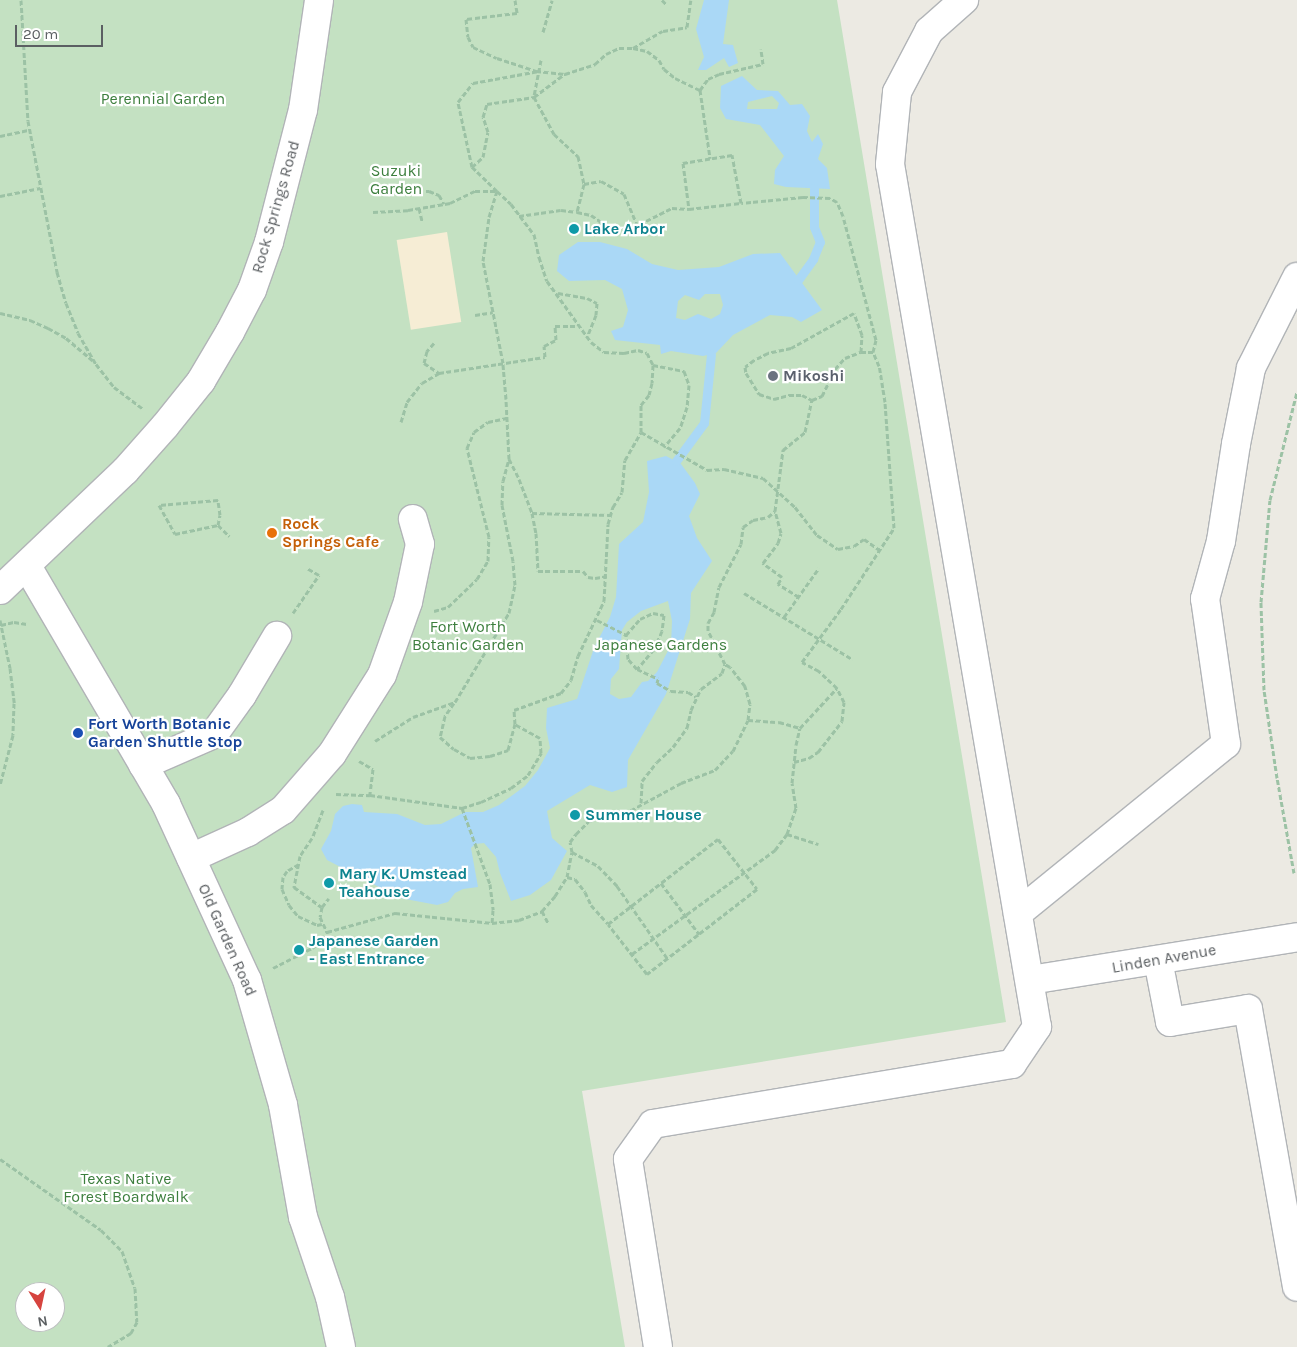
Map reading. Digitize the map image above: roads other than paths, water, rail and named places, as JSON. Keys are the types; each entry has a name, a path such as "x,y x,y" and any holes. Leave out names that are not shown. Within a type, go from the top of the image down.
{"lane":[{"name":"Rock Springs Road","path":"0,590 125,471 165,426 201,381 252,290 269,242 303,110 320,0"},
{"path":"658,1347 628,1159 653,1124 1012,1064 1037,1027 890,164 897,92 930,31 964,0"},
{"path":"1018,913 1226,744 1205,600 1221,541 1236,444 1251,368 1297,278"},
{"path":"191,858 248,832 283,810 332,754 382,675 408,602 420,544 413,519"},
{"name":"Old Garden Road","path":"27,566 166,804 247,980 283,1105 303,1217 330,1297 341,1347"},
{"path":"143,765 214,734 242,695 277,636"},
{"name":"Linden Avenue","path":"1030,980 1297,937"},
{"path":"1158,960 1170,1022 1248,1009 1297,1287"}],"water":[{"path":"704,0 729,0 723,44 733,45 738,63 729,67 724,58 706,70 698,70 704,57 696,29"},
{"path":"742,76 757,90 778,91 790,105 802,104 810,116 807,131 812,142 818,134 823,144 818,159 827,168 830,189 786,187 774,184 775,170 784,156 760,125 726,119 720,108 721,86","holes":["772,96 779,103 777,109 747,109 748,102"]},
{"path":"578,242 600,242 627,249 652,264 678,270 719,267 753,254 780,253 822,310 801,322 792,317 770,315 733,335 716,353 703,356 671,351 661,354 660,345 615,340 611,331 623,327 628,310 622,289 605,280 569,281 557,271 559,255","holes":["705,294 720,294 723,305 720,314 711,319 698,314 685,320 676,318 678,301 685,295 699,300"]},
{"path":"666,456 681,464 695,483 700,494 689,516 697,538 712,561 691,593 690,619 666,694 628,760 627,787 612,792 590,785 547,811 552,838 567,851 551,880 530,895 511,901 496,857 484,843 475,844 471,848 478,887 463,889 455,893 448,902 437,905 400,898 327,860 321,849 331,831 335,814 343,806 352,804 362,805 364,812 397,814 425,825 441,824 465,812 483,812 499,805 525,786 538,770 550,748 546,728 547,708 577,699 594,648 610,617 616,597 619,544 643,522 649,492 647,461","holes":["668,601 672,621 671,645 657,672 648,681 642,682 631,697 619,699 610,694 611,679 619,669 622,630 627,622 641,611"]}],"waterway":[{"path":"798,280 813,259 820,242 814,227 814,188"},
{"path":"676,461 704,423 711,354"}],"place":[{"name":"Lake Arbor","path":"574,229"},
{"name":"Mikoshi","path":"773,376"},
{"name":"Rock Springs Cafe","path":"272,533"},
{"name":"Fort Worth Botanic Garden Shuttle Stop","path":"78,733"},
{"name":"Summer House","path":"575,815"},
{"name":"Mary K. Umstead Teahouse","path":"329,883"},
{"name":"Japanese Garden - East Entrance","path":"299,950"}],"park label":[{"name":"Perennial Garden","path":"163,99"},
{"name":"Suzuki Garden","path":"396,180"},
{"name":"Fort Worth Botanic Garden","path":"468,636"},
{"name":"Japanese Gardens","path":"661,645"},
{"name":"Texas Native Forest Boardwalk","path":"126,1188"}]}
